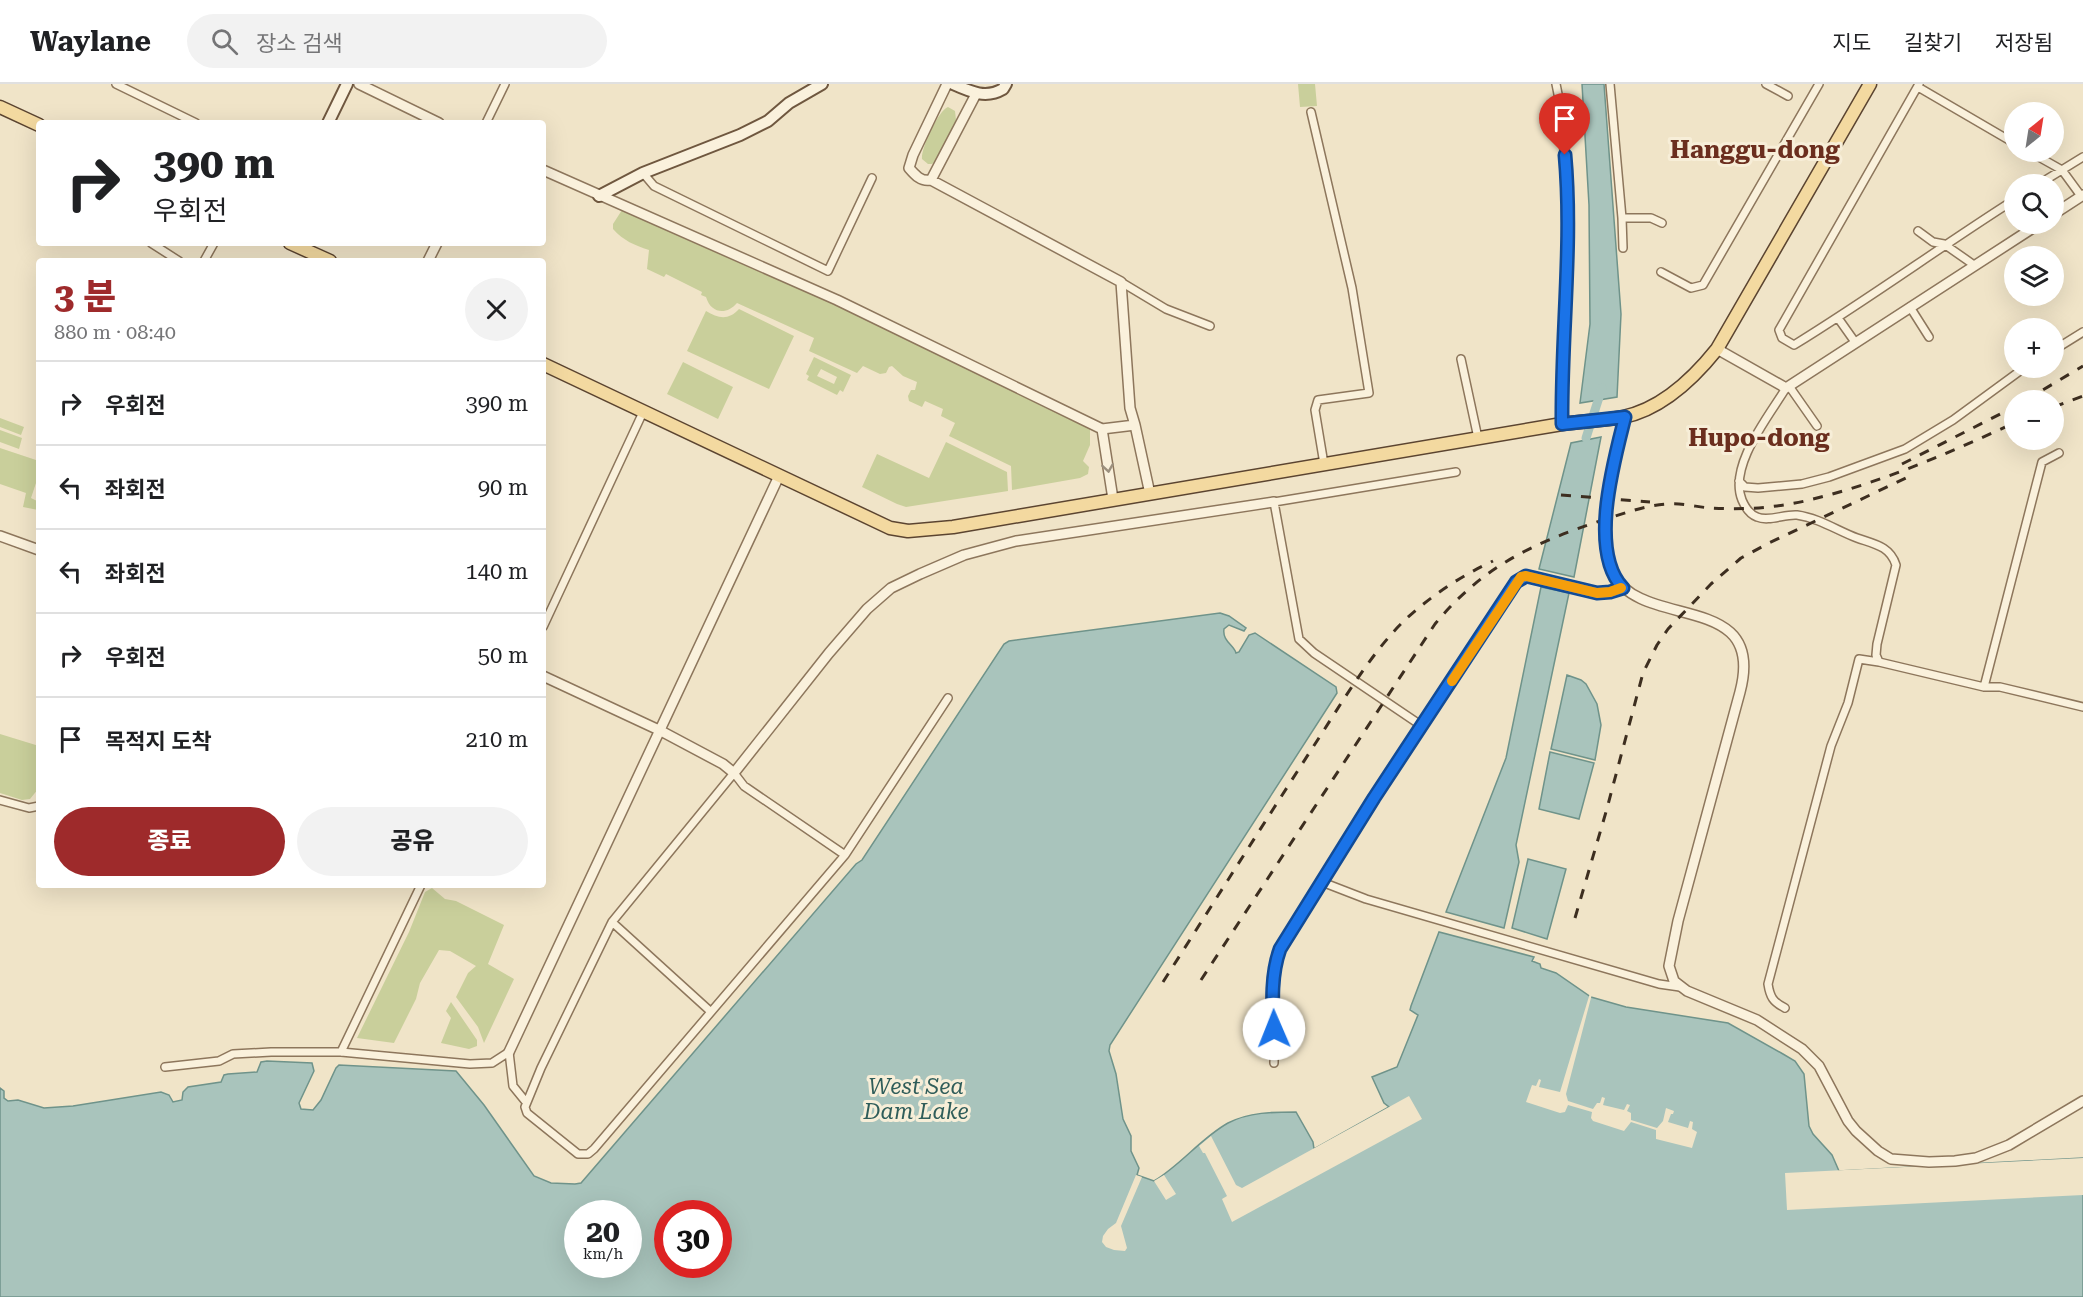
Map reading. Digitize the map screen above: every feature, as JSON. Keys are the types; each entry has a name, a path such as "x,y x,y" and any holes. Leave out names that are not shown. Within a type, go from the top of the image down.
{"main road":[{"path":"329,120 347,84"},
{"path":"599,196 643,173 740,135 768,121 789,102 822,84"},
{"path":"953,84 976,94 996,93 1006,84"},
{"path":"546,365 890,528 908,531 953,527 1562,424 1625,417 1673,393 1699,371 1717,349 1870,84"},
{"path":"0,107 36,124"},
{"path":"297,246 323,258"}],"street":[{"path":"116,84 190,120"},
{"path":"359,84 433,120"},
{"path":"487,120 505,84"},
{"path":"947,84 913,155 909,168 916,176 926,181 931,180 1121,282 1166,309 1210,326"},
{"path":"1556,84 1561,109 1569,223 1563,331 1562,424"},
{"path":"1610,84 1623,248"},
{"path":"1766,84 1788,96"},
{"path":"1661,272 1691,288 1703,285 1819,84"},
{"path":"2004,137 1919,86 1779,330 1782,338 1794,345 2004,206"},
{"path":"931,180 976,94"},
{"path":"1311,112 1352,288 1369,393 1318,400 1315,410 1324,464"},
{"path":"2055,174 2083,157"},
{"path":"2048,162 2062,170 2082,195 2064,207"},
{"path":"546,171 837,300 1102,429 1135,425"},
{"path":"643,173 654,186 828,271 872,178"},
{"path":"1622,218 1651,218 1662,223"},
{"path":"1918,231 1933,242 1944,244 1974,266"},
{"path":"1879,662 1876,655 1877,644 1896,565 1893,556 1878,544 1846,534 1817,520 1787,515 1757,518 1746,509 1740,495 1739,481 1746,456 1787,387 2023,234"},
{"path":"156,246 174,258"},
{"path":"1121,282 1130,408 1150,494"},
{"path":"1910,307 1929,337"},
{"path":"1838,318 1855,342"},
{"path":"2064,344 2083,332"},
{"path":"1717,349 1787,387 1817,426"},
{"path":"1461,359 1478,438"},
{"path":"1739,481 1745,487 1758,488 1802,484 1905,449 1953,420 2010,378"},
{"path":"546,621 644,410"},
{"path":"1625,417 1610,477 1606,520 1606,547 1610,569 1623,588 1646,601 1711,621 1726,628 1742,651 1744,679 1670,955 1671,975 1680,987"},
{"path":"1102,429 1113,499"},
{"path":"1984,687 2042,462 2059,453"},
{"path":"948,698 845,855 594,1149 588,1154 578,1154 527,1113 526,1102 541,1068 612,922 829,654 867,609 891,588 964,555 1005,543 1456,472"},
{"path":"165,1067 219,1061 233,1054 341,1052 471,1064 492,1063 509,1052 779,476"},
{"path":"1275,502 1299,639 1314,653 1422,726"},
{"path":"0,536 36,549"},
{"path":"1274,1063 1275,963 1280,949 1516,582 1526,576 1597,593 1623,588"},
{"path":"1785,1008 1775,1003 1770,995 1768,984 1831,746 1848,703 1859,659 1984,687 2000,687 2083,707"},
{"path":"546,677 661,731 723,764 744,786 845,855"},
{"path":"0,800 28,808 36,807"},
{"path":"1322,882 1366,899 1444,923 1659,984 1680,987 1757,1020 1802,1049 1819,1066 1856,1131 1878,1151 1892,1159 1955,1161 1976,1158 2009,1145 2083,1101"},
{"path":"341,1052 420,888"},
{"path":"612,922 710,1011"},
{"path":"509,1052 513,1086 526,1102"}],"green space":[{"path":"1298,84 1315,84 1317,106 1300,107"},
{"path":"948,107 955,111 956,120 938,159 928,164 922,159 924,147 935,122"},
{"path":"622,210 835,304 1083,425 1090,426 1090,445 1083,461 1089,467 1088,474 1080,478 1012,490 1011,466 949,436 955,423 941,416 943,409 925,401 922,407 909,401 908,396 911,390 915,390 917,382 903,376 892,366 886,373 880,374 863,366 857,373 809,351 814,338 737,303 729,310 715,310 706,297 701,295 702,292 666,274 664,277 647,269 649,250 621,237 613,229 613,224"},
{"path":"739,309 794,336 769,389 687,351 706,311 727,317"},
{"path":"814,357 851,375 843,392 840,390 837,395 807,380 809,376 806,374","holes":["821,369 837,377 834,384 817,376"]},
{"path":"683,362 733,387 718,419 667,394"},
{"path":"0,418 24,427 21,435 0,427"},
{"path":"0,430 22,438 19,449 0,442"},
{"path":"946,442 1007,472 1008,491 906,507 862,487 877,454 929,478"},
{"path":"0,448 36,460 36,483 31,498 36,500 36,510 23,507 26,493 0,484"},
{"path":"0,734 36,745 36,792 30,799 22,800 0,793"},
{"path":"432,888 445,899 456,901 504,925 488,964 514,979 484,1043 478,1027 456,997 468,973 476,966 450,951 439,950 420,983 416,999 394,1043 357,1038 409,932 425,892"},
{"path":"451,1002 477,1040 477,1046 469,1049 441,1043 451,1018 446,1011"}],"water":[{"path":"1582,84 1604,84 1621,314 1617,397 1580,403 1590,324 1589,205"},
{"path":"1601,437 1574,577 1539,569 1571,443"},
{"path":"1541,587 1569,593 1516,845 1519,862 1504,928 1446,912 1506,758"},
{"name":"West Sea Dam Lake","path":"1220,613 1229,616 1246,628 1244,631 1229,625 1224,629 1226,640 1236,653 1239,652 1249,635 1255,633 1336,687 1337,693 1110,1045 1109,1051 1116,1074 1123,1119 1131,1136 1131,1151 1139,1168 1137,1175 1154,1181 1218,1129 1236,1119 1270,1113 1296,1112 1313,1142 1314,1149 1389,1107 1384,1103 1372,1077 1397,1067 1418,1015 1410,1010 1411,1006 1439,932 1534,957 1532,961 1540,964 1541,968 1556,973 1591,997 1626,1007 1728,1023 1795,1061 1804,1074 1809,1126 1813,1134 1832,1155 1839,1171 2083,1158 2083,1297 0,1297 0,1088 4,1091 4,1098 8,1101 18,1100 44,1108 73,1106 161,1092 169,1095 173,1102 182,1100 183,1092 188,1087 221,1082 224,1075 228,1074 257,1072 261,1062 312,1063 314,1071 299,1103 301,1109 313,1110 321,1100 339,1065 456,1071 484,1105 534,1176 551,1183 581,1183 856,864 862,860 1004,644 1009,641"},
{"path":"1567,675 1586,684 1597,704 1601,725 1595,760 1551,749"},
{"path":"1550,752 1594,763 1579,819 1539,809"},
{"path":"1528,859 1566,869 1547,939 1512,928"}],"pier":[{"path":"1590,993 1592,994 1566,1094 1568,1101 1593,1109 1597,1103 1600,1103 1602,1097 1605,1098 1603,1105 1624,1110 1627,1104 1630,1105 1627,1111 1631,1113 1631,1120 1657,1128 1663,1121 1666,1108 1674,1111 1668,1122 1688,1128 1690,1121 1693,1122 1692,1129 1697,1132 1692,1148 1656,1139 1656,1130 1631,1122 1624,1131 1593,1121 1592,1112 1568,1105 1565,1112 1560,1113 1526,1102 1532,1085 1536,1086 1539,1079 1541,1080 1539,1087 1560,1092"},
{"path":"1409,1096 1422,1119 1232,1222 1222,1199 1227,1196 1205,1153 1199,1146 1211,1136 1236,1185 1242,1188"},
{"path":"2083,1158 2083,1195 1787,1210 1785,1173"},
{"path":"1136,1175 1142,1177 1121,1226 1127,1248 1125,1251 1114,1250 1106,1247 1102,1242 1103,1236 1116,1223"},
{"path":"1164,1175 1176,1194 1166,1200 1154,1181"}],"waterway":[{"path":"1586,438 1602,388"}],"railway":[{"path":"2043,390 2083,366"},
{"path":"2064,403 2083,396"},
{"path":"1902,464 2004,412"},
{"path":"1201,980 1435,624 1453,604 1491,572 1511,559 1554,538 1636,510 1674,504 1746,509 1805,501 1859,486 1912,467 2004,428"},
{"path":"1575,918 1643,673 1668,629 1711,584 1741,558 1910,476"},
{"path":"1561,495 1650,502"},
{"path":"1163,982 1346,695 1381,646 1406,619 1426,602 1458,580 1493,561"}],"slow traffic":[{"path":"1452,681 1521,577 1526,576 1597,593 1621,588"}],"district":[{"name":"Hanggu-dong","path":"1755,150"},
{"name":"Hupo-dong","path":"1759,438"}],"route":[{"path":"1274,1029 1275,963 1280,949 1374,798 1516,582 1526,576 1597,593 1623,588 1610,569 1606,547 1606,520 1610,477 1625,417 1562,424 1565,266 1569,223 1565,155"}]}
